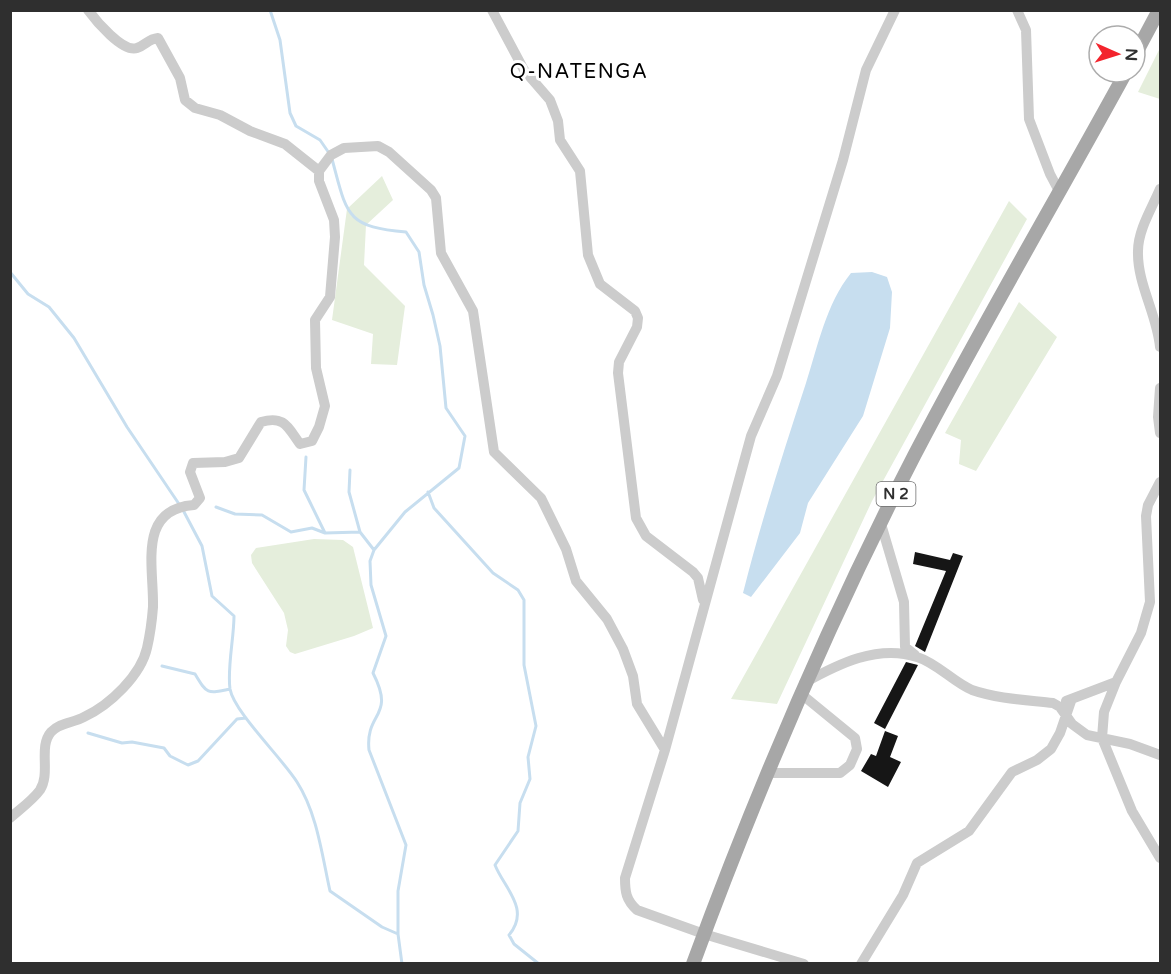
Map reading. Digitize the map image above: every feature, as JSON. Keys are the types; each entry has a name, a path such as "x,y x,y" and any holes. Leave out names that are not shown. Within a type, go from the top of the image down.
{"main road":[{"path":"1147,32 1159,10"},
{"name":"N 2","path":"691,963 802,688 914,456 1119,84"}],"street":[{"path":"88,10 100,26 128,48 137,48 149,39 158,38 180,78 185,100 195,108 220,115 250,131 285,144 319,171"},
{"path":"492,10 524,70 550,99 558,121 560,140 580,171 588,255 600,284 635,311 638,318 637,327 619,362 618,373 639,526 646,536 693,572 698,578 704,603"},
{"path":"804,963 780,960 637,910 629,903 625,891 625,878 665,750 751,436 777,376 832,194 866,70 895,10"},
{"path":"1017,10 1026,30 1031,131 1060,193"},
{"path":"10,818 40,789 45,774 46,741 51,732 60,725 84,717 106,702 140,669 147,648 153,607 149,562 156,525 164,514 180,506 194,505 200,498 190,472 193,464 225,462 239,458 261,422 280,419 288,424 300,444 312,441 319,427 325,406 316,368 315,320 330,297 335,237 334,220 319,180 319,171 331,155 344,148 378,146 389,152 431,190 436,198 441,253 473,311 494,452 541,498 566,549 576,580 607,619 622,649 633,676 638,704 665,750"},
{"path":"1161,189 1141,234 1138,250 1140,276 1159,329 1161,347"},
{"path":"1161,388 1158,417 1161,433"},
{"path":"1161,482 1148,505 1146,516 1150,602 1141,633 1116,682 1104,712 1102,738 1132,811 1161,858"},
{"path":"881,524 904,602 905,647 918,657 970,689 993,696 1053,703 1071,701 1116,682"},
{"path":"766,773 840,773 850,765 857,749 855,738 802,688 850,660 895,654 918,657"},
{"path":"861,963 903,895 917,863 969,831 1012,772 1036,760 1051,749 1071,701"},
{"path":"1053,703 1071,724 1087,735 1130,744 1161,755"}],"green space":[{"path":"1160,48 1160,99 1138,92 1142,84 1147,84 1147,74"},
{"path":"382,176 393,200 366,225 364,265 405,306 397,365 371,364 373,334 332,320 347,209"},
{"path":"1009,201 1027,219 872,501 777,704 731,699"},
{"path":"1019,302 1057,337 976,471 959,464 961,440 945,433"},
{"path":"314,539 343,540 353,547 373,628 295,654 290,652 286,646 288,630 284,613 252,563 251,555 256,548"}],"water":[{"path":"872,272 887,277 892,292 890,328 863,416 808,503 800,533 751,597 743,593 750,566 829,312 842,285 851,273"}],"building":[{"path":"915,552 950,560 953,553 963,556 925,652 915,646 946,571 913,564"},
{"path":"906,662 918,665 885,729 874,723"},
{"path":"885,731 898,736 890,757 901,762 888,787 861,771 871,754 876,756"}],"waterway":[{"path":"270,10 280,40 290,113 296,126 320,140 329,153"},
{"path":"332,159 341,193 352,214 371,226 406,232 419,252 424,285 440,346 446,408 465,436 459,468 405,512 374,550 370,561 371,585 386,636 373,673 382,699 381,707 371,728 369,750 406,845 398,891 398,934 402,964"},
{"path":"10,272 28,294 49,307 74,338 127,427 179,504"},
{"path":"306,457 304,490 325,533"},
{"path":"350,470 349,492 360,532"},
{"path":"428,492 434,508 493,573 518,590 524,600 524,665 536,726 528,757 530,779 520,803 518,831 495,865 517,907 515,925 509,935 514,944 539,964"},
{"path":"216,507 235,514 262,515 291,532 312,528 325,533 360,532 374,550"},
{"path":"183,510 202,546 212,596 234,616 229,672 233,699 290,772 304,794 318,835 330,891 382,927 398,934"},
{"path":"162,666 195,674 208,691 217,692 230,689"},
{"path":"88,733 122,743 132,742 164,748 170,756 188,765 198,761 237,719 246,718"}],"district":[{"name":"Q-NATENGA","path":"579,72"}]}
